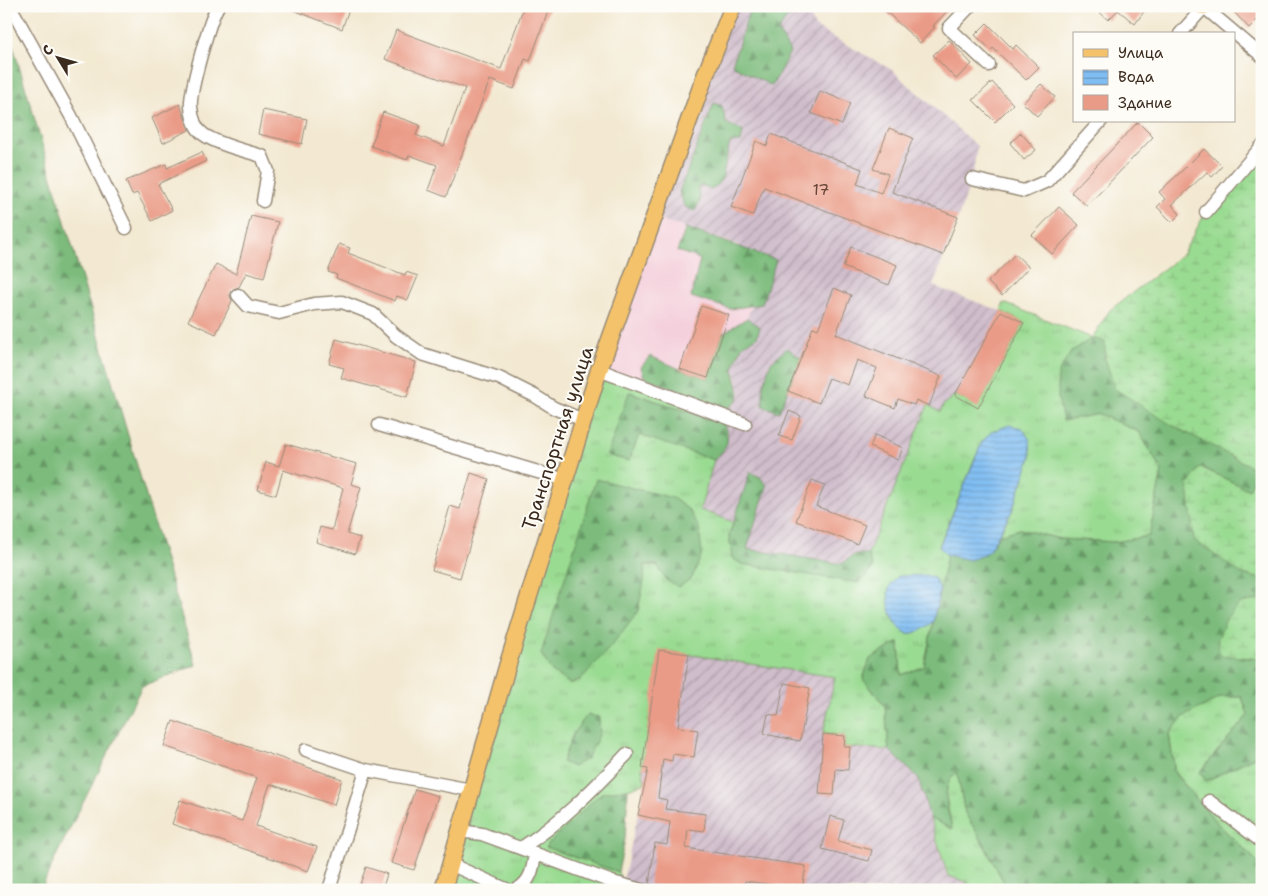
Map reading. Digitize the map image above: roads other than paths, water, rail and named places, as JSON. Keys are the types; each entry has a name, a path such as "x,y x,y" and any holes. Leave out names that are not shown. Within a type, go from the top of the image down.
{"main road":[{"name":"Транспортная улица","path":"443,890 471,790 599,370 705,76 733,6"}],"street":[{"path":"10,6 71,116 126,228"},
{"path":"218,6 201,55 191,105 195,125 203,134 222,143 262,156 268,171 263,201"},
{"path":"970,6 949,28 989,65"},
{"path":"1182,32 1204,6 1234,32"},
{"path":"1236,34 1262,56"},
{"path":"972,179 1024,191 1047,181 1100,122"},
{"path":"1206,212 1262,146"},
{"path":"238,295 248,306 279,313 314,304 342,302 372,314 396,336 422,354 499,378 554,408 583,420"},
{"path":"599,370 745,424"},
{"path":"378,426 565,480"},
{"path":"306,750 366,770 471,790"},
{"path":"521,848 540,836 592,790 627,754"},
{"path":"329,890 366,770"},
{"path":"1208,801 1262,842"},
{"path":"459,831 482,834 612,882 642,890"},
{"path":"516,890 527,882 531,875 535,853"},
{"path":"450,864 508,890"}],"water":[{"path":"1009,425 1022,428 1030,440 1031,457 1012,511 988,552 970,560 947,555 939,547 982,442 991,432"},
{"path":"926,575 934,578 940,589 933,622 920,631 908,634 898,626 892,614 888,595 890,587 898,576"}]}
